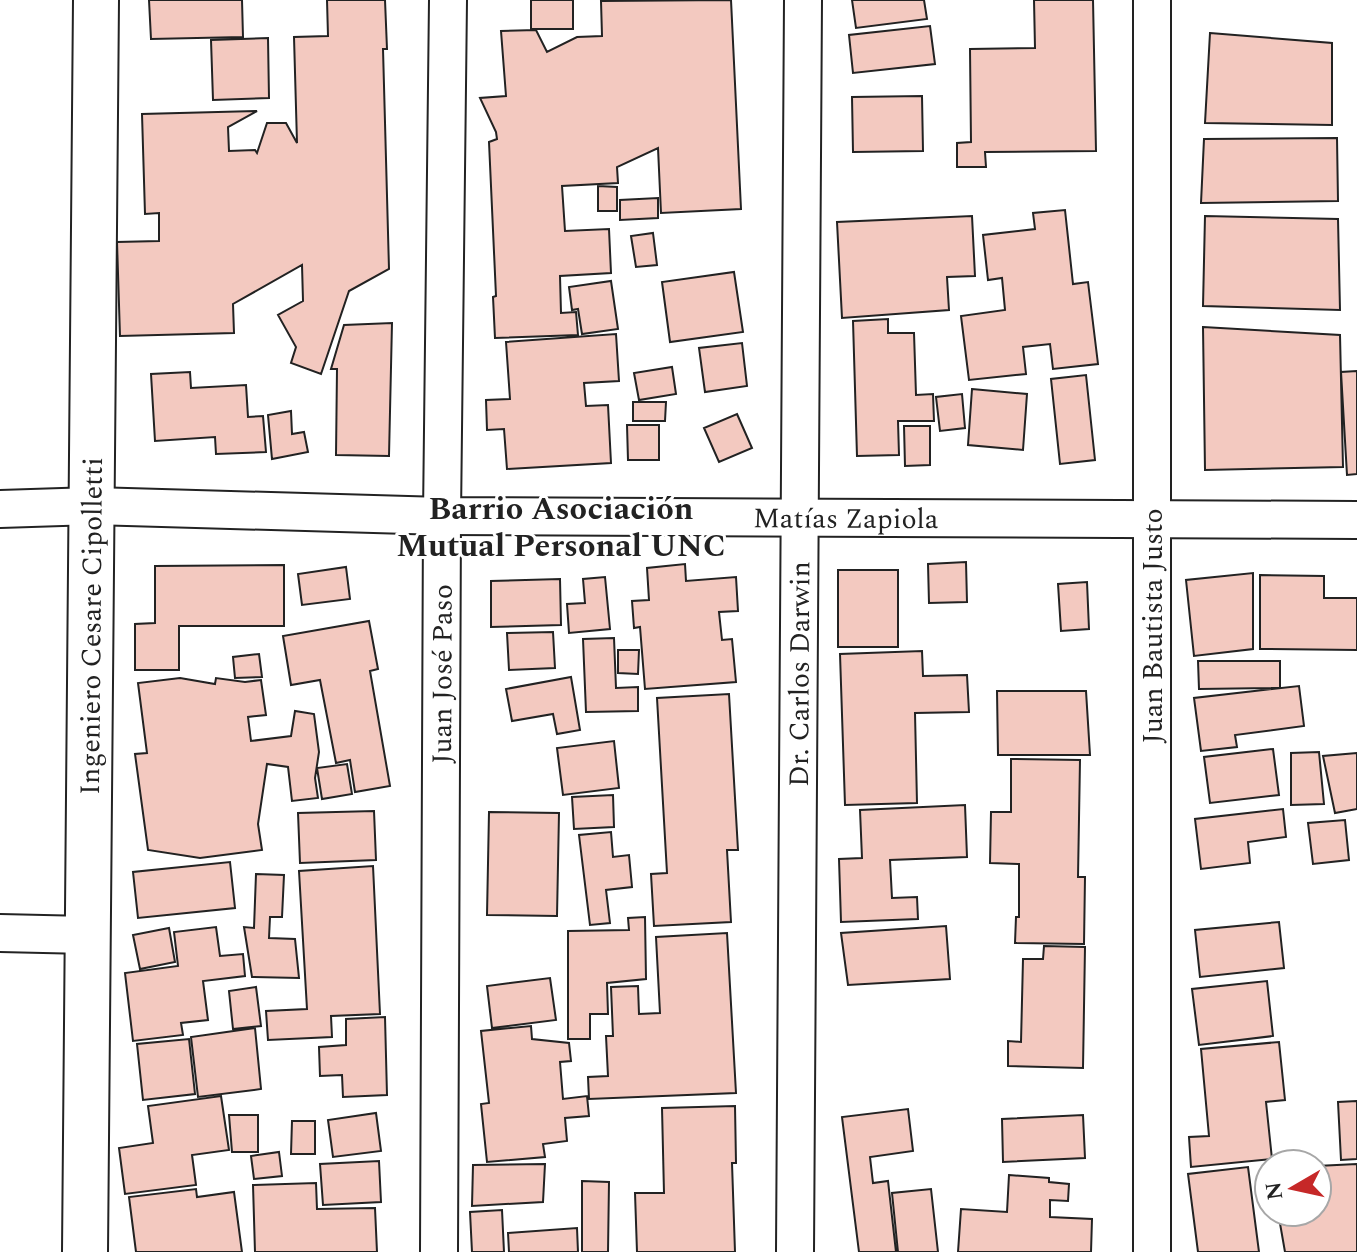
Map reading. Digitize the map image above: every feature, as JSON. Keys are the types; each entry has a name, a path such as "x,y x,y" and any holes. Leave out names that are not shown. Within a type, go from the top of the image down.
{"street":[{"name":"Ingeniero Cesare Cipolletti","path":"85,1252 96,0"},
{"name":"Juan José Paso","path":"439,1252 448,0"},
{"name":"Dr. Carlos Darwin","path":"795,1252 803,0"},
{"name":"Juan Bautista Justo","path":"1152,0 1152,1252"},
{"name":"Matías Zapiola","path":"0,509 93,506 442,516 1357,520"},
{"path":"0,933 87,935"}],"building":[{"path":"149,0 242,0 243,37 151,39"},
{"path":"327,0 385,0 387,49 383,49 389,269 349,291 321,374 291,363 296,347 278,315 303,301 302,265 233,304 234,333 120,336 117,242 159,241 159,213 145,214 142,114 257,111 228,127 229,151 255,150 257,153 267,123 286,123 297,143 294,37 328,36"},
{"path":"531,0 573,0 573,29 531,29"},
{"path":"731,0 741,209 661,213 658,148 617,167 618,183 562,186 565,231 609,229 611,273 560,276 561,313 576,312 578,335 495,338 489,142 497,139 480,98 506,96 501,31 536,30 547,52 577,37 602,36 601,1"},
{"path":"852,0 924,0 927,19 856,28"},
{"path":"1034,0 1093,0 1096,151 985,152 986,167 957,167 957,143 971,142 970,49 1035,48"},
{"path":"930,26 935,64 853,73 849,35"},
{"path":"1210,33 1332,43 1332,125 1205,123"},
{"path":"268,38 269,98 213,100 211,40"},
{"path":"922,96 923,151 853,152 852,97"},
{"path":"1337,138 1338,201 1201,203 1204,139"},
{"path":"598,186 617,187 617,211 598,211"},
{"path":"658,198 658,218 620,220 620,200"},
{"path":"1065,210 1073,284 1088,282 1098,364 1053,369 1050,344 1023,347 1026,374 969,380 961,316 1005,310 1002,278 988,280 983,235 1035,229 1033,213"},
{"path":"972,216 975,276 947,277 949,310 842,318 837,222"},
{"path":"1205,216 1338,219 1340,310 1203,306"},
{"path":"653,233 657,265 636,267 631,236"},
{"path":"734,272 743,332 670,342 662,282"},
{"path":"611,281 618,329 582,334 578,309 572,310 569,287"},
{"path":"888,319 888,333 914,333 916,395 933,394 934,421 898,421 899,455 857,456 853,321"},
{"path":"392,323 389,456 336,455 337,369 331,369 344,325"},
{"path":"1203,327 1340,335 1343,467 1205,470"},
{"path":"616,334 619,381 584,383 586,406 608,405 611,463 507,469 504,429 487,430 486,400 510,399 506,342"},
{"path":"742,343 747,386 705,392 699,348"},
{"path":"672,367 676,394 639,400 634,373"},
{"path":"1357,371 1357,474 1347,475 1341,372"},
{"path":"190,372 191,388 246,385 248,417 263,416 266,452 216,454 215,437 155,441 151,374"},
{"path":"1086,375 1095,460 1060,464 1051,379"},
{"path":"972,389 1027,394 1023,450 968,445"},
{"path":"962,394 965,428 940,431 936,397"},
{"path":"633,402 666,402 665,421 633,421"},
{"path":"291,411 292,434 304,432 308,452 272,459 268,415"},
{"path":"737,414 752,448 719,462 704,428"},
{"path":"627,425 659,425 659,460 628,460"},
{"path":"904,426 930,426 930,465 905,466"},
{"path":"966,562 967,602 929,603 928,564"},
{"path":"685,564 686,581 736,577 738,611 719,612 722,640 732,639 736,682 645,689 640,627 634,628 632,601 649,600 647,568"},
{"path":"284,565 284,626 179,626 179,670 135,670 135,624 155,623 155,566"},
{"path":"346,567 350,599 302,605 298,574"},
{"path":"838,570 898,570 898,647 838,647"},
{"path":"1253,573 1253,649 1194,656 1186,580"},
{"path":"1260,575 1324,576 1324,598 1357,598 1357,650 1260,649"},
{"path":"605,577 610,629 569,633 567,604 585,603 583,579"},
{"path":"560,579 561,625 491,627 491,581"},
{"path":"1087,582 1089,629 1061,631 1058,584"},
{"path":"369,621 378,669 370,671 390,786 355,792 350,760 336,763 320,680 291,685 283,636"},
{"path":"553,632 555,668 509,670 507,633"},
{"path":"614,638 616,688 638,687 638,711 586,712 583,639"},
{"path":"618,650 639,650 638,674 618,673"},
{"path":"922,651 923,676 967,675 969,712 915,713 917,803 845,805 840,654"},
{"path":"259,654 262,677 235,678 233,657"},
{"path":"1198,661 1280,661 1280,688 1199,689"},
{"path":"571,677 580,730 557,734 553,714 512,721 506,689"},
{"path":"180,678 215,684 216,678 245,682 261,680 266,715 248,717 251,741 291,736 295,711 314,714 319,752 315,778 318,798 292,801 288,767 267,764 258,824 262,850 200,858 148,850 135,754 147,753 138,683"},
{"path":"1299,686 1304,726 1235,735 1237,747 1201,751 1194,698"},
{"path":"997,691 1086,691 1090,755 998,755"},
{"path":"729,694 738,850 727,850 731,922 654,926 651,874 667,873 657,698"},
{"path":"614,741 619,788 563,795 557,748"},
{"path":"1273,749 1279,795 1210,803 1204,757"},
{"path":"1319,752 1324,804 1291,805 1291,753"},
{"path":"1357,753 1357,809 1335,813 1323,756"},
{"path":"1011,759 1080,760 1078,877 1085,877 1084,944 1015,943 1016,917 1019,917 1019,864 990,863 991,812 1011,812"},
{"path":"347,764 352,794 322,799 317,768"},
{"path":"613,795 614,827 574,829 572,797"},
{"path":"965,805 967,857 890,860 892,898 917,897 918,919 841,922 839,859 862,858 860,810"},
{"path":"1283,809 1286,837 1248,842 1250,863 1201,869 1195,819"},
{"path":"374,811 376,860 300,863 298,813"},
{"path":"489,812 559,813 557,916 487,915"},
{"path":"1345,820 1349,860 1313,864 1308,823"},
{"path":"611,832 613,857 629,855 632,887 606,890 610,923 590,925 579,835"},
{"path":"230,862 235,908 138,918 133,872"},
{"path":"373,866 380,1014 331,1016 332,1037 268,1040 266,1011 307,1009 299,871"},
{"path":"256,874 284,875 282,917 270,917 269,938 295,939 299,978 252,977 244,927 254,928"},
{"path":"645,917 646,979 607,983 608,1014 590,1014 590,1039 568,1039 568,931 629,930 628,918"},
{"path":"1279,922 1284,968 1200,977 1195,930"},
{"path":"946,926 950,979 848,985 841,933"},
{"path":"216,927 220,956 243,954 245,976 203,981 208,1020 181,1023 183,1035 133,1041 125,973 178,966 174,932"},
{"path":"169,928 175,962 140,969 133,935"},
{"path":"727,933 736,1093 589,1099 588,1077 608,1076 606,1036 613,1036 611,987 638,986 639,1014 660,1013 656,937"},
{"path":"1044,946 1085,947 1083,1068 1008,1066 1008,1041 1021,1042 1023,959 1043,959"},
{"path":"550,978 556,1020 492,1028 487,986"},
{"path":"1267,981 1273,1036 1199,1045 1192,989"},
{"path":"256,987 261,1026 233,1029 229,991"},
{"path":"385,1017 387,1095 343,1097 342,1075 320,1076 319,1047 346,1045 346,1019"},
{"path":"531,1026 532,1039 569,1043 571,1061 560,1062 563,1099 587,1096 589,1116 565,1118 567,1141 543,1144 545,1157 487,1162 481,1104 489,1103 481,1031"},
{"path":"255,1028 261,1089 198,1097 191,1037"},
{"path":"189,1039 195,1094 143,1100 137,1044"},
{"path":"1279,1042 1285,1100 1266,1102 1271,1148 1253,1148 1253,1161 1191,1167 1189,1137 1209,1136 1201,1049"},
{"path":"221,1096 229,1150 192,1155 196,1185 125,1194 119,1148 153,1143 148,1106"},
{"path":"1357,1101 1357,1159 1341,1160 1338,1102"},
{"path":"735,1106 736,1163 732,1163 735,1252 637,1252 635,1193 664,1193 662,1108"},
{"path":"908,1109 913,1151 870,1157 873,1183 888,1181 896,1252 859,1252 842,1117"},
{"path":"376,1113 381,1151 333,1157 328,1120"},
{"path":"229,1115 258,1115 258,1152 232,1152"},
{"path":"1083,1115 1085,1158 1003,1162 1002,1119"},
{"path":"292,1121 315,1121 315,1154 291,1154"},
{"path":"279,1152 282,1176 254,1179 251,1156"},
{"path":"379,1161 381,1202 323,1205 320,1164"},
{"path":"545,1164 543,1202 472,1206 473,1165"},
{"path":"1357,1164 1357,1252 1285,1252 1281,1228 1333,1228 1333,1165"},
{"path":"1248,1167 1253,1228 1256,1228 1259,1252 1198,1252 1188,1174"},
{"path":"1009,1175 1049,1178 1049,1182 1069,1184 1068,1201 1050,1200 1050,1217 1092,1219 1091,1252 958,1252 961,1209 1007,1212"},
{"path":"582,1181 609,1182 608,1252 582,1252"},
{"path":"316,1183 317,1209 375,1208 377,1252 255,1252 253,1185"},
{"path":"196,1189 197,1197 234,1192 242,1252 136,1252 129,1197"},
{"path":"931,1189 938,1252 898,1252 892,1193"},
{"path":"502,1210 504,1252 472,1252 470,1212"},
{"path":"577,1228 578,1252 509,1252 508,1233"}],"district":[{"name":"Barrio Asociación Mutual Personal UNC","path":"561,526"}]}
